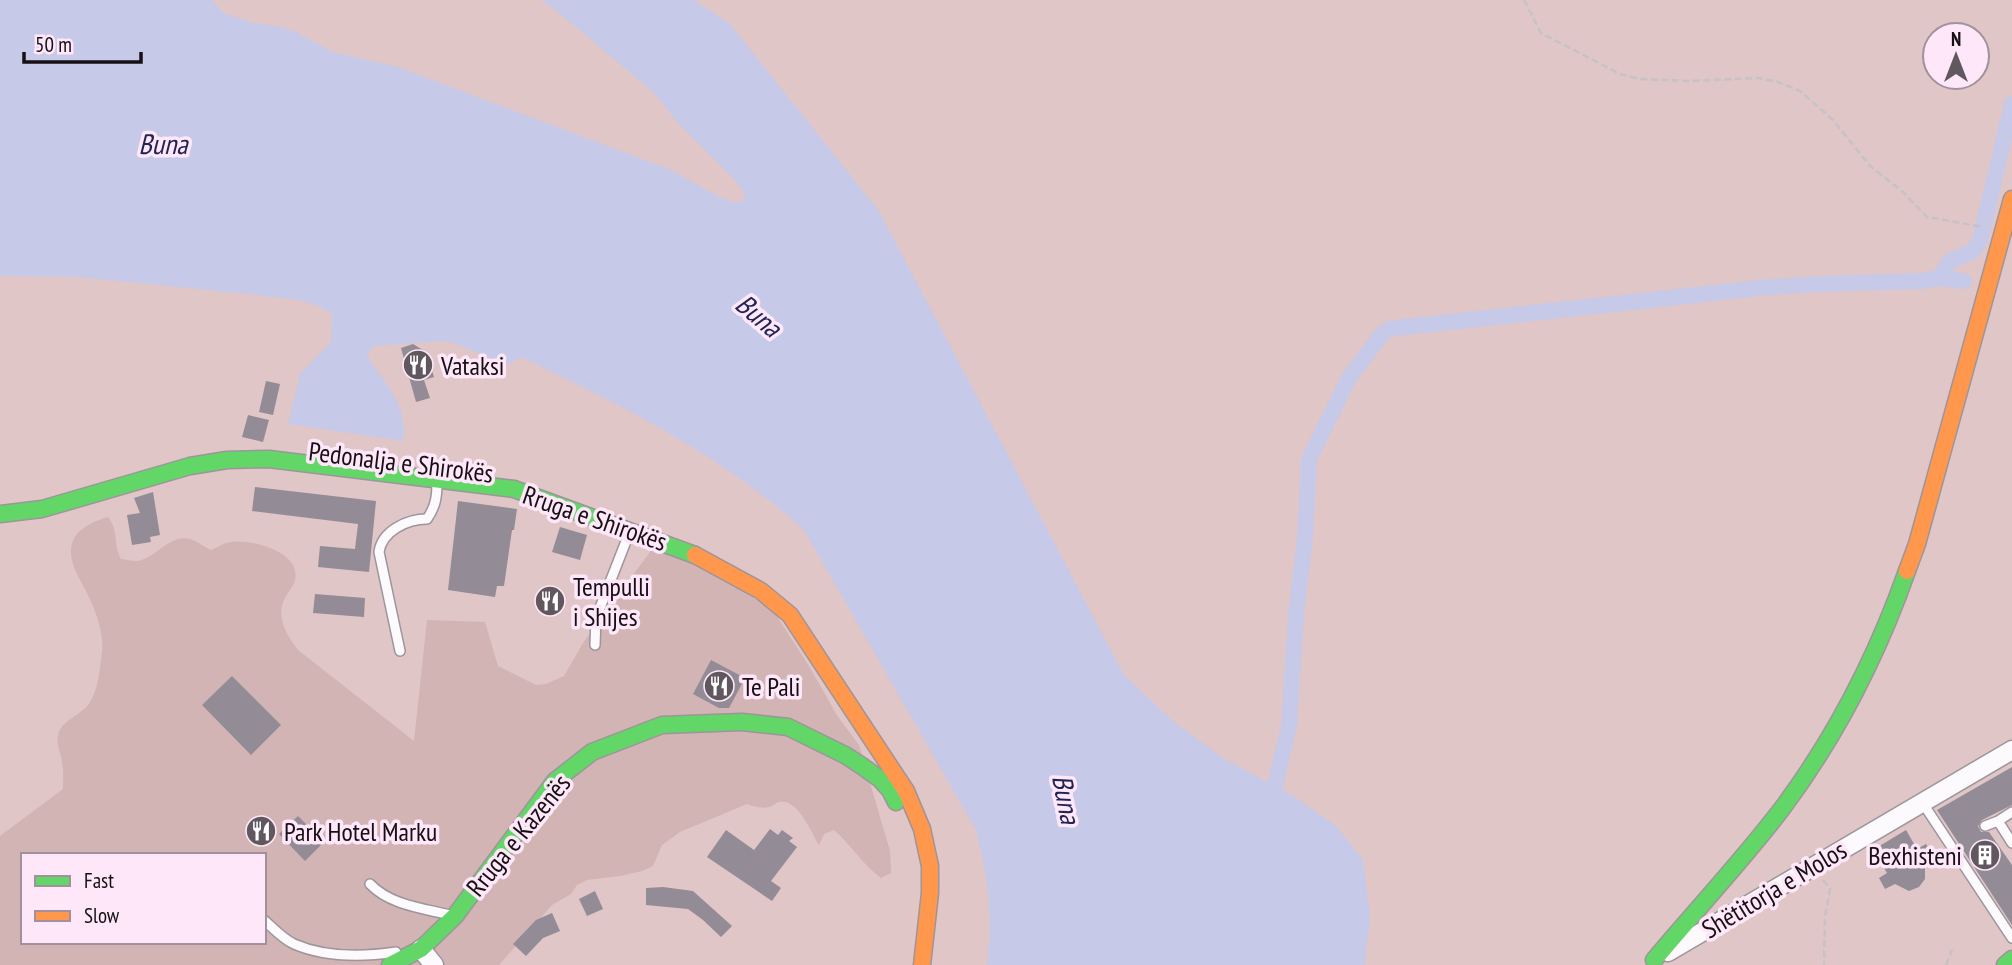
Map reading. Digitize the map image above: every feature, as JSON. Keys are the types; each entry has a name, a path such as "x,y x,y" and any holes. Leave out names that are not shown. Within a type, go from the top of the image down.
{"street":[{"path":"1649,962 1781,808 1833,731 1869,665 1899,597 1917,544 2012,199"},
{"name":"Rruga e Shirokës","path":"0,514 42,509 190,466 227,460 269,458 514,489 681,548 713,563 761,591 790,615 906,792 922,829 930,866 922,965"},
{"name":"Rruga e Kazenës","path":"390,965 421,949 455,916 555,781 592,752 662,725 741,722 788,727 845,755 880,779 890,790 916,853 930,866"},
{"name":"Shëtitorja e Molos","path":"1649,962 2012,750"},
{"path":"421,949 434,965"},
{"path":"2006,965 2012,958"}],"lane":[{"path":"400,651 379,552 380,542 389,532 406,523 427,519 437,500 438,479"},
{"path":"595,645 596,618 630,530"},
{"path":"1922,802 1952,841 2012,938"},
{"path":"1985,826 2012,812"},
{"path":"1998,821 2012,843"},
{"path":"370,884 382,895 402,904 455,916"},
{"path":"266,922 292,944 333,955 377,955 421,949"}],"path":[{"path":"1524,0 1541,33 1620,74 1640,79 1689,81 1758,78 1800,91 1833,120 1861,157 1903,192 1927,217 2003,230"},
{"path":"1814,865 1830,889 1825,917 1824,965"},
{"path":"1946,965 1952,950"}],"shaded area":[{"path":"0,0 2012,0 2012,965 0,965"},
{"path":"108,517 115,532 121,559 132,561 150,556 171,542 183,538 193,540 211,550 228,543 248,542 269,548 286,557 296,576 284,600 281,613 284,626 294,645 414,741 427,620 485,622 498,666 536,685 546,684 564,676 583,643 653,548 691,559 773,610 809,666 838,717 859,745 890,851 891,873 881,878 834,830 824,834 819,845 798,810 786,802 766,808 747,804 680,832 662,845 653,866 620,876 587,880 577,885 571,894 552,905 499,965 0,965 0,836 63,789 63,765 58,736 67,722 87,707 97,684 102,656 100,627 71,555 75,537 90,524"}],"water":[{"name":"Buna","path":"0,0 212,0 224,13 254,23 294,31 333,52 398,67 666,168 736,203 745,199 743,191 678,123 653,92 540,0 694,0 729,23 879,211 1124,675 1173,721 1223,758 1294,796 1337,827 1363,860 1370,916 1365,965 987,965 988,897 976,830 804,530 739,478 633,413 521,357 508,365 442,341 375,346 368,352 369,359 389,387 399,407 403,418 403,441 288,424 300,374 331,342 332,314 318,306 299,300 77,277 0,276"}],"building":[{"name":"Vataksi","path":"413,344 426,352 434,377 424,380 430,398 416,402 401,348"},
{"path":"266,381 280,384 273,415 259,412"},
{"path":"248,415 269,420 263,442 242,437"},
{"path":"255,487 376,501 369,572 318,567 320,546 355,549 358,524 252,511"},
{"path":"153,492 160,535 150,537 151,542 132,545 127,515 140,513 134,498"},
{"path":"458,501 517,509 504,586 497,586 495,597 448,590"},
{"path":"560,527 587,535 580,560 552,552"},
{"path":"315,594 365,598 364,617 313,613"},
{"name":"Te Pali","path":"711,660 745,678 729,708 719,708 693,694"},
{"path":"232,676 281,725 251,755 202,705"},
{"name":"Bexhisteni","path":"2012,767 2012,805 1982,820 1978,826 1981,832 1989,832 2012,865 2012,925 1937,810"},
{"path":"298,816 324,842 305,861 279,834"},
{"path":"770,829 778,835 782,830 793,838 789,841 797,847 771,881 781,888 772,901 707,857 726,830 754,850"},
{"path":"1906,830 1917,849 1926,844 1933,857 1925,862 1925,879 1919,887 1909,891 1895,884 1885,889 1879,878 1887,873 1873,850"},
{"path":"646,888 693,891 732,926 721,937 688,909 646,905"},
{"path":"595,891 603,909 587,916 579,899"},
{"path":"552,913 560,931 543,938 526,956 513,944 536,920"}],"waterway":[{"path":"1275,786 1289,726 1309,459 1349,378 1382,334 1389,329 1404,327 1760,288 1940,278 1949,262 1973,251 1980,240 2012,104"},
{"path":"1940,278 1964,281"}],"traffic: fast":[{"path":"0,514 42,509 190,466 227,460 269,459 514,489 695,555"},
{"path":"1654,960 1766,829 1801,783 1853,695 1882,634 1907,571"},
{"path":"390,965 421,949 455,916 555,781 592,752 662,725 742,722 788,727 862,766 880,779 896,802"},
{"path":"2005,965 2012,959"}],"traffic: slow":[{"path":"1907,571 1917,544 2012,199"},
{"path":"695,555 761,591 790,615 906,791 922,829 930,866 930,893 922,965"}],"place":[{"name":"Vataksi","path":"418,365"},
{"name":"Tempulli i Shijes","path":"550,601"},
{"name":"Te Pali","path":"719,686"},
{"name":"Park Hotel Marku","path":"261,831"},
{"name":"Bexhisteni","path":"1985,855"}]}
